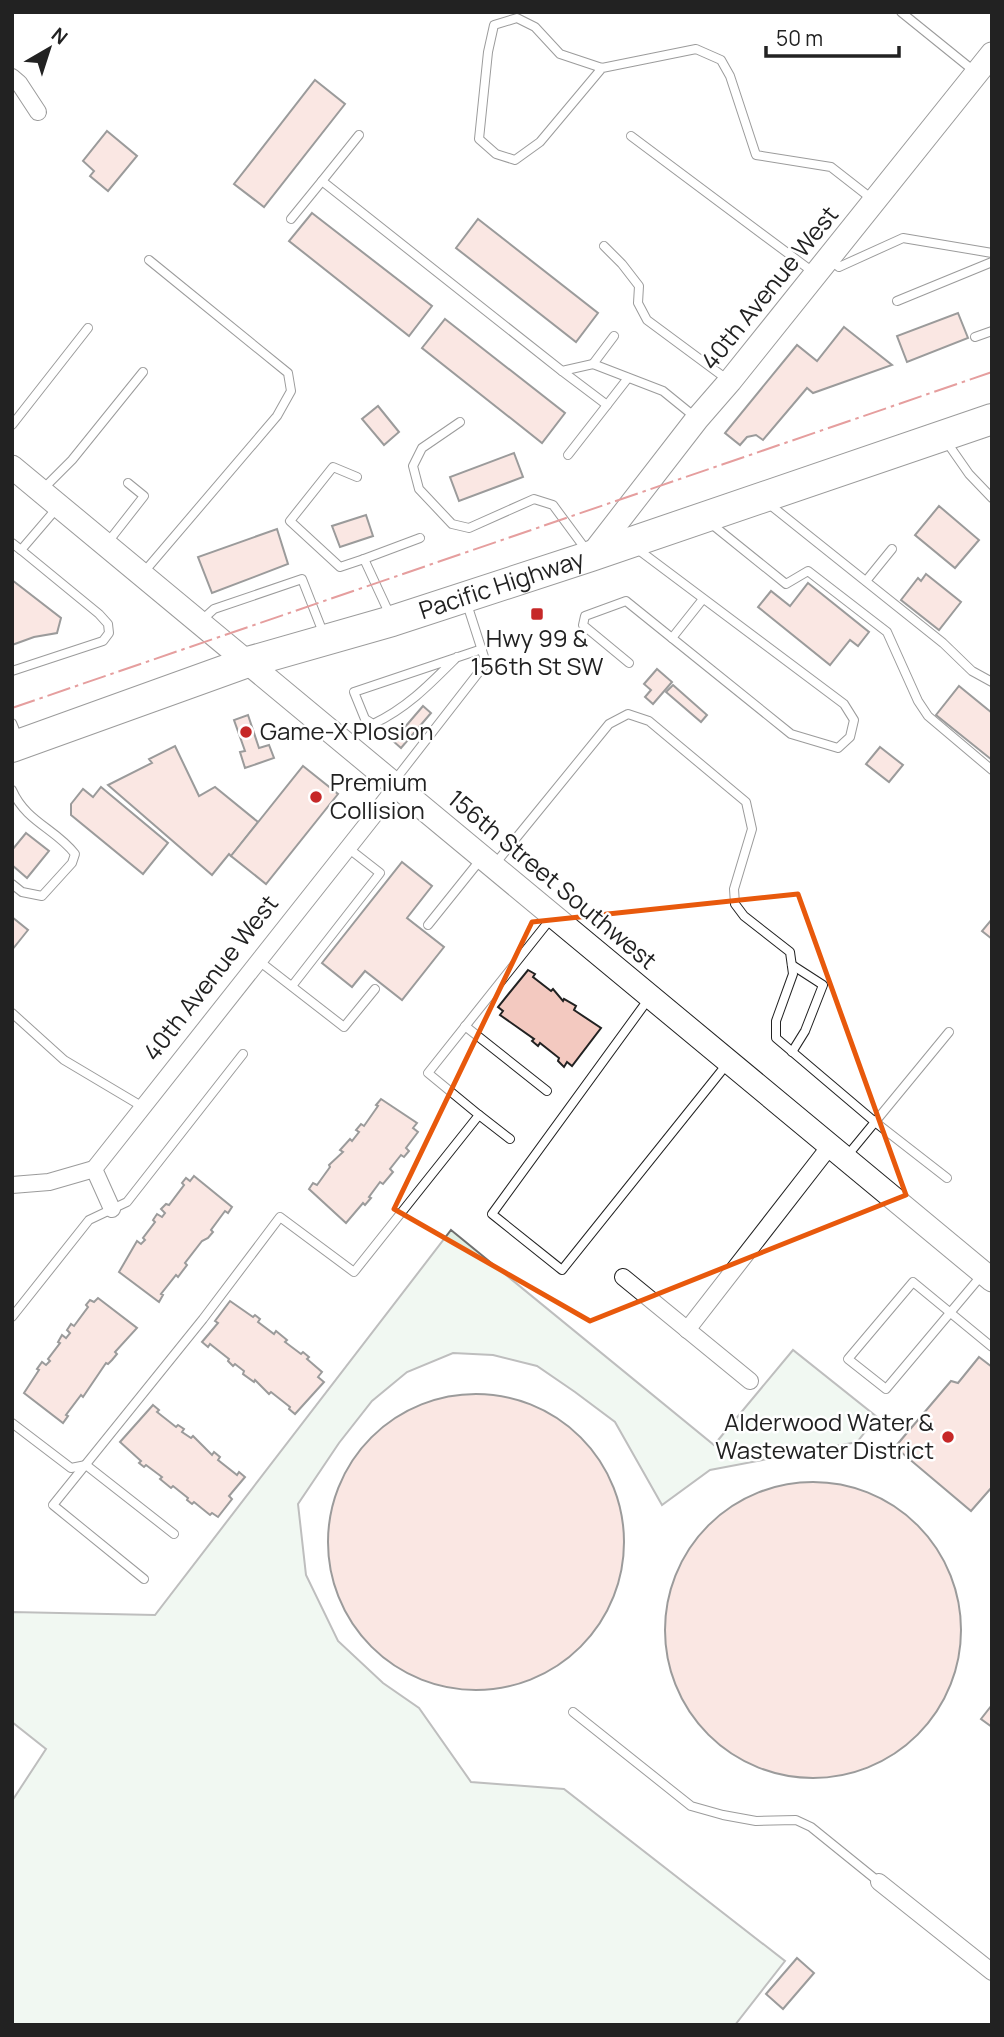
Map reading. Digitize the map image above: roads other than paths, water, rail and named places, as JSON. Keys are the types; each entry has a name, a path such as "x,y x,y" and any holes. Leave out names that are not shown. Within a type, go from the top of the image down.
{"highway":[{"name":"Pacific Highway","path":"15,738 248,662 392,621 992,419"}],"street":[{"name":"40th Avenue West","path":"590,556 697,419 730,382 992,54"},
{"path":"12,77 38,112"},
{"name":"156th Street Southwest","path":"12,467 988,1277"},
{"name":"40th Avenue West","path":"94,1169 348,848 395,784"},
{"path":"687,1329 838,1152"},
{"path":"12,1185 49,1182 94,1169 112,1209"},
{"path":"624,1277 750,1381"},
{"path":"879,1882 992,1972"}],"lane":[{"path":"901,12 977,73"},
{"path":"602,68 540,142 515,160 496,154 479,139 488,52 494,26 517,18 535,27 560,54 602,68 696,49 721,60 730,76 756,155 831,167 874,201"},
{"path":"291,219 359,135"},
{"path":"631,136 822,266 839,267 903,237 992,253"},
{"path":"322,181 607,405"},
{"path":"604,246 639,286 638,303 647,320 730,382"},
{"path":"142,574 277,416 291,391 288,373 149,260"},
{"path":"897,301 992,262"},
{"path":"12,425 88,328"},
{"path":"975,337 992,331"},
{"path":"593,364 614,336"},
{"path":"562,371 593,364 663,391 697,419"},
{"path":"40,491 72,460 143,372"},
{"path":"568,455 628,378"},
{"path":"460,422 422,448 412,466 419,489 452,524 469,528 534,499 553,505 590,556"},
{"path":"942,436 969,474 992,498"},
{"path":"357,477 333,467 290,521 340,567 420,538"},
{"path":"106,545 144,496 128,483"},
{"path":"761,498 943,643 972,671 992,682"},
{"path":"21,550 59,506"},
{"path":"704,517 786,584 808,571 887,632 918,701 928,716 992,770"},
{"path":"12,543 99,614 108,624 109,633 103,641 12,671"},
{"path":"629,543 844,704 854,720 850,737 838,748 791,734 626,601 585,616 583,625 629,663"},
{"path":"866,581 892,549"},
{"path":"364,559 392,621"},
{"path":"200,622 214,609 302,579 326,640"},
{"path":"395,784 486,663 464,597"},
{"path":"672,638 703,598"},
{"path":"457,657 418,696 395,713 373,724 365,719 354,692 457,657 482,649"},
{"path":"428,925 610,724 628,715 649,721 746,802 752,829 734,888 735,904 744,916 790,952 792,965 793,974 776,1021 776,1038 875,1122 947,1178"},
{"path":"12,790 23,808 41,826 68,844 75,854 72,863 42,896 22,892 12,884"},
{"path":"292,986 380,873 348,848"},
{"path":"510,1139 428,1073 553,915"},
{"path":"259,961 344,1027 375,989"},
{"path":"792,965 823,985 805,1031 792,1052"},
{"path":"651,997 492,1214 562,1270 728,1062"},
{"path":"12,1013 64,1060 143,1107"},
{"path":"465,1027 547,1091"},
{"path":"838,1152 875,1122 949,1032"},
{"path":"12,1317 89,1220 127,1202 243,1054"},
{"path":"144,1579 53,1505 194,1330 280,1217 354,1272 479,1115"},
{"path":"988,1277 951,1312 886,1389 848,1359 913,1282 951,1312 992,1347"},
{"path":"12,1423 71,1468 86,1465 174,1534"},
{"path":"573,1712 691,1806 756,1821 796,1821 811,1827 879,1882"}],"place":[{"name":"Hwy 99 & 156th St SW","path":"537,614"},
{"name":"Game-X Plosion","path":"246,732"},
{"name":"Premium Collision","path":"316,797"},
{"name":"Alderwood Water & Wastewater District","path":"948,1437"}]}
